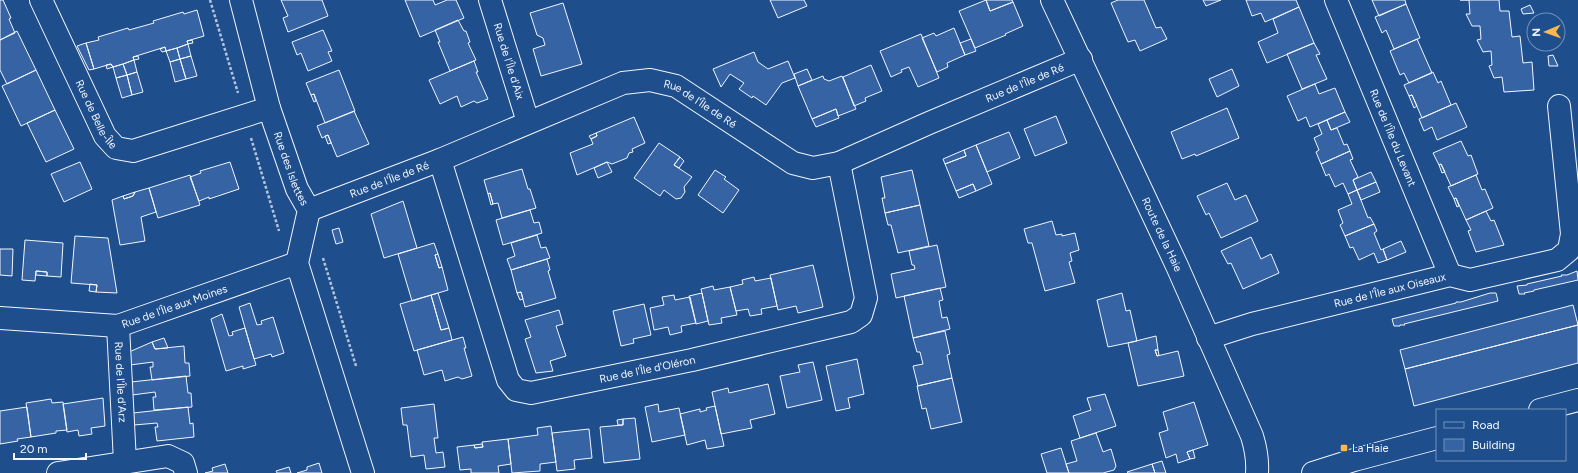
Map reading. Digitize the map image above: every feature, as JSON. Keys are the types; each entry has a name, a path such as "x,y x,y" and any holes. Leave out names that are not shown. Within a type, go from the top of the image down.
{"street":[{"name":"Rue de Belle-Île","path":"41,0 105,136 116,148 133,151 269,108"},
{"name":"Rue des Islettes","path":"241,0 269,108 297,189 309,210 296,263"},
{"name":"Rue de l'Île d'Aix","path":"490,0 528,122"},
{"name":"Route de la Haie","path":"1052,0 1177,266 1252,436 1258,463 1257,473"},
{"name":"Rue de l'Île du Levant","path":"1336,0 1450,275"},
{"name":"Rue de l'Île de Ré","path":"309,210 440,160 623,83 650,80 676,86 793,163 813,168 840,163 929,123 1081,59"},
{"name":"Rue de l'Île aux Oiseaux","path":"1208,338 1252,324 1450,275 1470,280 1557,260 1569,250 1572,234 1559,106"},
{"name":"Rue de l'Île d'Oléron","path":"440,160 508,380 516,390 531,393 692,360 852,322 861,315 866,298 840,163"},
{"name":"Rue de l'Île aux Moines","path":"0,318 118,326 296,263"},
{"path":"296,263 363,473"},
{"name":"Rue de l'Île d'Arz","path":"118,326 125,462"},
{"path":"1544,409 1578,400"},
{"path":"1313,473 1354,460 1436,438"},
{"path":"58,473 168,456 183,462 186,473"}],"building":[{"path":"0,0 3,0 11,18 9,19 15,33 0,40"},
{"path":"281,0 322,0 328,16 288,32 283,18 288,16"},
{"path":"405,0 433,0 435,5 447,0 456,0 464,18 420,37"},
{"path":"770,0 804,0 807,6 778,18"},
{"path":"986,0 990,11 1013,2 1023,26 975,48 959,11"},
{"path":"986,0 1012,0 1013,2 990,11"},
{"path":"1118,0 1144,0 1156,28 1161,27 1167,39 1140,51 1135,40 1128,42 1111,3"},
{"path":"1203,0 1221,0 1206,6"},
{"path":"1246,0 1296,0 1299,7 1265,22 1261,13 1252,16"},
{"path":"1372,0 1405,0 1406,4 1379,16"},
{"path":"1469,0 1499,0 1500,11 1509,11 1512,37 1520,36 1523,63 1532,62 1534,90 1504,92 1502,77 1494,78 1489,66 1492,65 1491,51 1483,52 1477,40 1481,39 1480,26 1472,26 1466,14 1470,14"},
{"path":"563,3 582,64 541,76 533,49 545,45 543,38 537,35 530,13"},
{"path":"1406,4 1420,38 1394,49 1386,30 1382,33 1375,17"},
{"path":"1530,5 1534,12 1526,12 1526,14 1523,14 1521,9"},
{"path":"1299,7 1314,43 1267,63 1258,42 1278,33 1273,19"},
{"path":"197,10 204,36 187,41 188,44 177,48 166,51 165,47 133,57 134,60 123,64 113,67 111,64 94,69 86,43 99,40 98,37 128,28 129,30 154,23 153,21 183,12 184,14"},
{"path":"458,20 464,31 466,31 470,42 468,43 476,60 450,71 438,42 440,42 435,30"},
{"path":"954,28 965,55 947,63 948,67 937,72 922,38 934,33 936,36"},
{"path":"323,30 332,51 328,52 332,61 308,71 301,53 297,55 292,42"},
{"path":"17,31 36,70 7,84 0,70 0,40"},
{"path":"921,34 939,78 918,87 909,67 901,70 902,72 891,77 880,51"},
{"path":"971,39 976,51 965,55 960,43"},
{"path":"1417,39 1432,73 1409,83 1404,73 1400,75 1390,51"},
{"path":"192,40 193,43 188,44 187,41"},
{"path":"86,43 94,69 89,70 77,46"},
{"path":"1314,43 1320,54 1316,55 1327,79 1302,89 1287,54"},
{"path":"188,44 191,56 180,59 177,48"},
{"path":"165,47 166,51 162,52 160,49"},
{"path":"177,48 180,59 170,62 166,51"},
{"path":"754,52 758,62 768,69 788,61 795,78 782,83 766,105 739,89 744,83 730,74 721,87 713,69"},
{"path":"1553,55 1558,66 1549,66 1548,56"},
{"path":"138,56 139,59 134,60 133,57"},
{"path":"191,56 197,76 186,79 180,59"},
{"path":"180,59 186,79 175,82 170,62"},
{"path":"134,60 137,72 127,75 123,64"},
{"path":"474,61 478,72 476,72 488,99 477,103 474,101 461,107 457,96 440,104 429,80"},
{"path":"111,64 113,67 107,69 106,65"},
{"path":"123,64 127,75 116,78 113,67"},
{"path":"871,65 882,91 865,98 866,101 854,106 843,77"},
{"path":"807,69 812,80 798,86 794,74"},
{"path":"1232,69 1239,86 1217,97 1209,79"},
{"path":"36,70 55,110 21,126 2,86"},
{"path":"339,70 355,111 325,123 314,94 311,95 306,83"},
{"path":"137,72 143,92 132,95 127,75"},
{"path":"1433,72 1438,83 1441,81 1451,105 1422,118 1412,95 1409,96 1404,85"},
{"path":"127,75 132,95 122,98 116,78"},
{"path":"823,76 824,79 829,81 842,76 856,109 838,116 836,109 812,119 798,86"},
{"path":"1315,84 1319,94 1335,88 1345,112 1310,127 1306,117 1298,121 1287,96"},
{"path":"314,94 316,101 314,102 311,95"},
{"path":"1412,95 1417,106 1414,108 1409,96"},
{"path":"1456,103 1467,127 1437,140 1432,127 1424,131 1419,119"},
{"path":"1227,108 1239,138 1196,156 1195,154 1182,159 1171,132"},
{"path":"836,109 839,118 816,127 812,119"},
{"path":"55,110 74,149 46,162 27,123"},
{"path":"354,111 369,144 337,157 328,135 322,138 317,126"},
{"path":"1345,112 1350,122 1331,130 1327,120"},
{"path":"1056,116 1067,143 1035,156 1024,129"},
{"path":"634,117 645,143 632,149 633,152 629,153 627,158 612,164 607,162 577,175 570,153 593,144 591,139 597,136 596,133"},
{"path":"1327,120 1331,130 1337,128 1344,145 1347,144 1350,151 1321,164 1316,152 1319,150 1314,138 1322,134 1318,124"},
{"path":"1009,132 1020,158 987,172 976,145"},
{"path":"596,133 597,136 591,139 589,136"},
{"path":"328,135 331,143 328,144 325,136"},
{"path":"1461,141 1468,156 1471,155 1478,174 1451,186 1441,164 1439,165 1433,153"},
{"path":"659,143 680,157 674,165 692,177 684,187 685,192 681,198 676,199 664,190 660,196 634,178"},
{"path":"976,145 992,184 976,191 973,184 956,191 945,164 966,156 964,150"},
{"path":"964,150 966,156 945,164 943,159"},
{"path":"1350,151 1353,159 1350,160 1358,177 1353,180 1357,190 1348,194 1343,183 1335,187 1329,174 1326,176 1321,164"},
{"path":"680,157 684,161 679,168 674,165"},
{"path":"80,162 92,189 64,202 51,174"},
{"path":"230,162 239,189 199,201 190,177 201,173 200,171"},
{"path":"607,162 612,172 598,178 594,168"},
{"path":"1441,164 1445,172 1442,173 1439,165"},
{"path":"522,169 536,208 502,218 498,203 493,204 484,180"},
{"path":"715,170 726,177 724,179 739,190 723,213 698,195"},
{"path":"912,170 920,205 885,213 882,198 885,198 881,177"},
{"path":"1371,172 1376,182 1357,190 1353,180"},
{"path":"190,175 200,205 158,218 149,188"},
{"path":"1476,175 1482,190 1485,189 1493,208 1466,220 1456,198 1454,199 1448,187"},
{"path":"1376,182 1380,192 1361,200 1357,190"},
{"path":"1227,183 1235,200 1246,195 1258,221 1221,238 1209,213 1206,215 1197,196"},
{"path":"973,184 976,191 959,198 956,191"},
{"path":"149,188 156,212 141,217 145,241 120,245 112,200 123,196 124,199 133,196 135,192"},
{"path":"1357,190 1368,218 1370,217 1374,224 1345,236 1340,225 1343,223 1338,210 1352,204 1348,194"},
{"path":"135,192 133,196 124,199 123,196"},
{"path":"490,193 493,204 491,205 488,194"},
{"path":"1456,198 1459,206 1457,207 1454,199"},
{"path":"403,201 417,248 384,258 371,214"},
{"path":"920,205 929,246 898,253 891,225 888,225 885,213"},
{"path":"530,210 534,223 539,222 542,233 503,245 496,220"},
{"path":"1486,211 1491,221 1494,220 1504,245 1476,252 1468,231 1471,230 1466,220"},
{"path":"1052,221 1056,235 1062,234 1062,236 1075,233 1079,250 1070,253 1072,261 1069,262 1075,283 1045,291 1032,243 1028,243 1024,229"},
{"path":"1374,224 1377,231 1374,233 1387,260 1378,263 1374,253 1359,260 1353,247 1350,248 1345,236"},
{"path":"339,228 343,242 336,244 332,230"},
{"path":"537,235 541,248 546,247 550,258 511,270 507,259 515,256 511,243"},
{"path":"75,236 108,238 117,293 96,292 97,285 71,283"},
{"path":"1251,237 1261,259 1271,254 1279,273 1243,289 1231,263 1228,264 1221,251"},
{"path":"25,240 63,243 61,277 47,276 47,272 36,271 35,281 22,280"},
{"path":"1401,241 1406,252 1387,260 1383,249"},
{"path":"434,243 438,254 435,255 439,268 442,267 448,290 412,301 398,254"},
{"path":"937,245 946,287 896,298 891,274 915,269 914,265 912,265 909,251"},
{"path":"0,249 13,249 12,276 0,275"},
{"path":"438,254 442,267 439,268 435,255"},
{"path":"547,259 550,270 548,271 556,298 525,307 521,292 517,293 511,270"},
{"path":"813,265 823,307 798,313 796,306 778,310 770,275"},
{"path":"36,271 47,272 47,276 36,275"},
{"path":"1577,271 1578,280 1534,290 1524,293 1525,294 1519,294 1517,286 1527,285 1562,276 1561,275 1567,275"},
{"path":"754,277 755,281 771,278 777,306 761,309 762,314 750,316 748,309 736,311 730,287 743,284 742,280"},
{"path":"90,284 97,285 96,292 89,291"},
{"path":"713,286 714,290 730,287 737,315 721,318 722,323 709,325 701,289"},
{"path":"940,288 943,300 939,301 942,318 947,317 950,329 913,338 904,296"},
{"path":"521,292 523,299 520,300 517,293"},
{"path":"438,293 449,328 441,330 431,295"},
{"path":"702,293 708,321 696,324 689,296"},
{"path":"1122,293 1126,311 1130,310 1137,341 1108,347 1097,300"},
{"path":"1490,293 1496,293 1498,301 1404,324 1405,325 1394,326 1392,319 1461,302"},
{"path":"431,295 441,330 449,328 452,340 414,351 400,304"},
{"path":"674,295 675,300 690,297 696,323 681,326 682,332 670,335 668,327 654,330 650,308 664,305 662,297"},
{"path":"250,303 257,325 262,324 261,321 273,317 284,353 272,357 271,354 254,359 239,307"},
{"path":"644,304 651,335 633,339 634,343 621,346 613,311"},
{"path":"1573,305 1578,325 1405,369 1400,350"},
{"path":"559,310 563,324 556,326 566,356 550,361 553,371 536,373 525,339 531,337 525,320"},
{"path":"222,314 229,336 233,335 232,332 245,328 256,365 243,369 243,366 226,371 211,319"},
{"path":"1578,325 1578,363 1414,406 1405,369"},
{"path":"945,331 950,354 947,355 952,378 918,386 913,366 923,364 920,352 917,352 913,338"},
{"path":"1156,336 1158,350 1155,350 1157,356 1178,351 1184,376 1138,386 1128,343"},
{"path":"463,337 466,348 464,348 472,376 462,379 458,377 445,381 442,370 424,375 417,350"},
{"path":"164,338 168,348 155,349 152,342"},
{"path":"152,342 155,349 184,346 185,363 189,363 190,376 152,380 150,367 153,367 153,362 130,365 129,352"},
{"path":"1155,350 1158,350 1159,355 1157,356"},
{"path":"857,359 864,394 848,398 850,408 836,411 826,366"},
{"path":"813,362 822,400 787,408 780,376 800,372 798,365"},
{"path":"186,376 188,393 191,393 192,407 154,410 153,397 156,397 155,392 132,395 131,382"},
{"path":"952,378 962,422 931,429 926,408 922,409 917,386"},
{"path":"768,384 775,414 750,420 752,428 721,434 712,392 728,388 729,393"},
{"path":"1105,394 1116,426 1080,438 1073,416 1091,410 1087,398"},
{"path":"103,398 105,426 91,428 92,434 79,436 78,430 67,432 63,404"},
{"path":"51,399 52,403 63,402 67,430 31,437 26,403"},
{"path":"1194,402 1208,445 1187,452 1190,459 1178,463 1176,454 1166,458 1159,433 1168,430 1163,412"},
{"path":"434,404 438,438 434,438 436,453 443,452 445,467 426,469 424,455 411,457 407,425 403,425 401,408"},
{"path":"658,404 659,412 679,408 685,435 652,442 645,407"},
{"path":"715,406 724,446 707,449 705,440 687,445 680,414 700,409 700,412 707,410 706,408"},
{"path":"27,407 31,437 0,444 0,411"},
{"path":"188,407 190,424 193,423 194,437 157,441 155,427 158,427 157,423 134,425 133,413"},
{"path":"635,418 640,459 604,463 600,427 623,425 623,419"},
{"path":"623,419 623,425 618,425 617,420"},
{"path":"551,426 556,462 540,464 540,471 512,473 508,439 538,435 537,428"},
{"path":"589,429 592,458 574,460 575,469 557,471 552,433"},
{"path":"1096,433 1103,452 1111,449 1116,466 1114,470 1103,473 1069,473 1066,464 1077,461 1071,441"},
{"path":"508,439 511,464 498,466 499,473 471,473 471,469 460,470 457,447 474,445 475,448 483,447 482,442"},
{"path":"482,444 483,447 475,448 474,445"},
{"path":"1061,448 1069,473 1047,473 1041,454"},
{"path":"1193,450 1195,458 1190,459 1187,452"},
{"path":"1162,461 1166,473 1155,473 1152,464"},
{"path":"319,463 322,473 297,473 307,470 307,467"},
{"path":"225,464 228,473 205,473 213,471 212,468"},
{"path":"1152,464 1155,473 1127,472"},
{"path":"289,467 291,473 277,473 276,471"}],"place":[{"name":"La Haie","path":"1344,448"}]}
